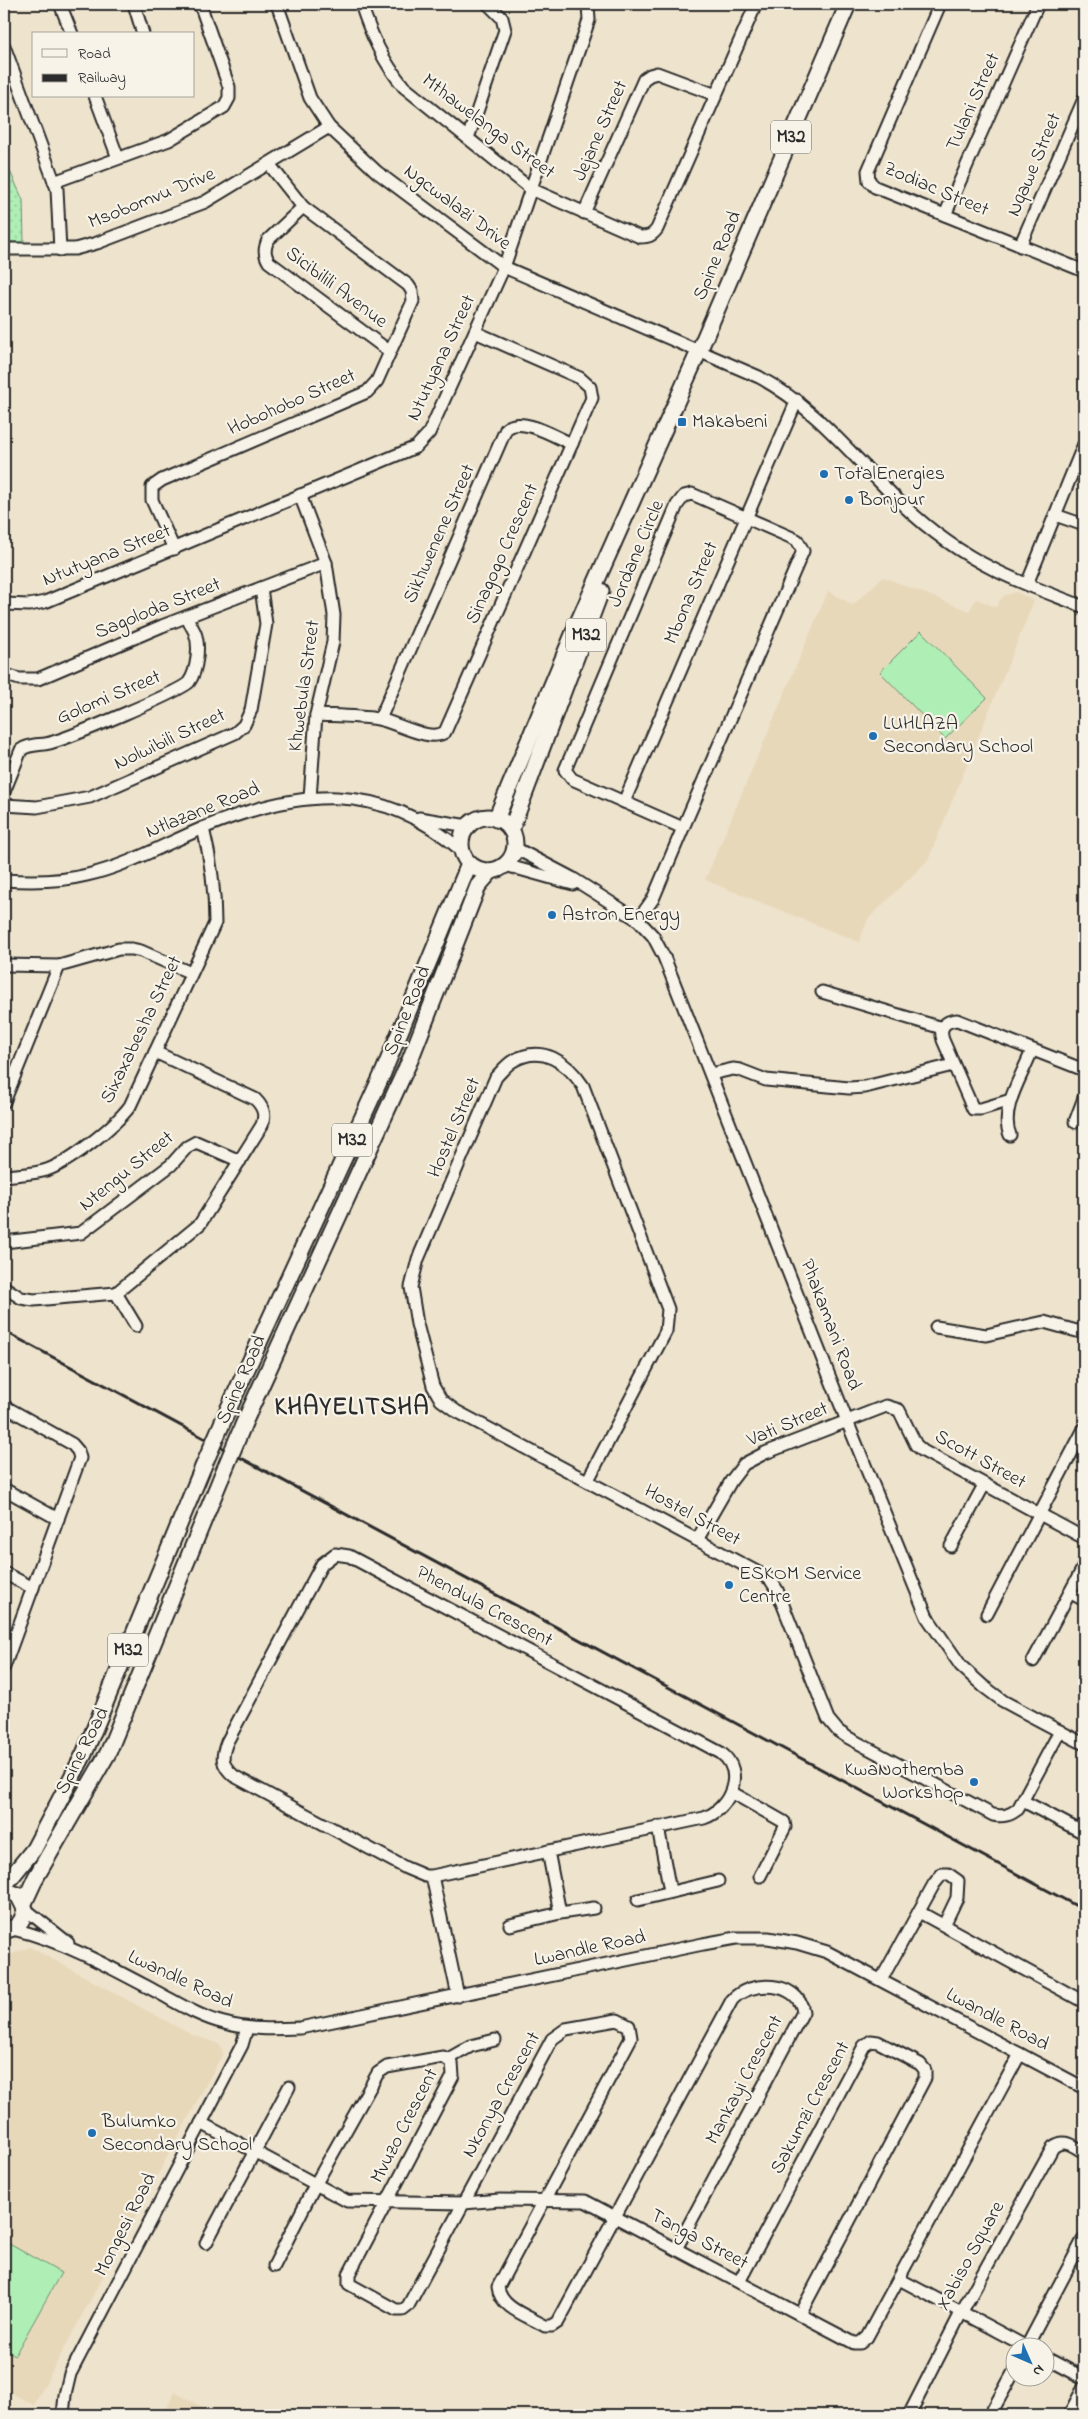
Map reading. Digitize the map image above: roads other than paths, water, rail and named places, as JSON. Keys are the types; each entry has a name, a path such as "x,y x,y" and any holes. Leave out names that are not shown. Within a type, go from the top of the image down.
{"main road":[{"name":"Spine Road","path":"496,818 580,618 699,352 848,4"},
{"name":"Spine Road","path":"511,830 590,625 624,523"},
{"path":"498,868 482,871 469,864 462,851 462,838 468,826 484,818 496,818 511,830 515,848"},
{"name":"Spine Road","path":"6,1930 22,1921 24,1906 36,1877 108,1753 244,1423 410,1060 478,886 510,860 515,848"},
{"name":"Spine Road","path":"24,1906 18,1895 4,1888 34,1849 84,1754 203,1467 383,1073 469,864"}],"street":[{"path":"60,4 71,32"},
{"path":"134,4 142,32"},
{"path":"54,182 169,140 220,110 227,103 230,87 200,4"},
{"name":"Ngcwalazi Drive","path":"277,4 310,98 329,127 377,172 504,267 759,377 797,400 825,425 904,506 952,544 992,569 1084,607"},
{"name":"Mthawelanga Street","path":"361,4 371,34 390,71 404,87 531,189 640,237 654,234 756,4"},
{"path":"468,138 505,30 502,18 488,4"},
{"name":"Ntutyana Street","path":"4,605 24,606 45,602 416,447 423,441 429,433 504,267 589,20 588,4"},
{"name":"Zodiac Street","path":"940,4 867,177 875,187 1084,271"},
{"name":"Tulani Street","path":"945,215 1038,4"},
{"path":"4,46 57,190 60,250"},
{"name":"Jejane Street","path":"584,213 644,79 650,74 657,73 716,95"},
{"path":"97,98 118,158"},
{"name":"Nqawe Street","path":"1020,246 1084,99"},
{"name":"Msobomvu Drive","path":"4,249 60,250 97,243 204,202 329,127"},
{"name":"Hobohobo Street","path":"174,549 152,500 152,487 162,480 366,392 377,381 413,301 412,291 408,285 303,207 269,164"},
{"name":"Sicibilili Avenue","path":"303,207 268,240 265,246 265,256 269,262 389,351"},
{"name":"Sinagogo Crescent","path":"316,715 380,719 431,736 440,735 448,728 592,398 587,383 475,332"},
{"name":"Mbona Street","path":"624,802 745,517 797,400"},
{"name":"Sikhwenene Street","path":"380,719 506,430 514,424 523,423 572,444"},
{"path":"1027,584 1084,444"},
{"name":"Jordane Circle","path":"638,920 653,898 684,828 803,551 797,540 692,494 684,496 680,500 566,765 566,774 572,779 684,828"},
{"name":"Khwebula Street","path":"300,495 326,563 334,615 333,642 316,715 310,798"},
{"path":"1055,514 1084,525"},
{"name":"Sagoloda Street","path":"4,674 19,679 38,679 186,617 326,563"},
{"name":"Nolwibili Street","path":"4,805 37,807 90,797 240,729 252,710 266,624 261,588"},
{"name":"Golomi Street","path":"4,792 20,750 25,746 52,743 142,706 188,684 194,671 198,643 186,617"},
{"name":"Ntlazane Road","path":"4,880 58,881 88,875 141,856 203,828 271,804 310,798 334,797 366,801 390,807 418,818 468,826"},
{"name":"Ntlazane Road","path":"418,818 462,851"},
{"name":"Sixaxabesha Street","path":"4,1176 43,1171 64,1163 122,1117 130,1106 214,923 215,898 210,856 203,828"},
{"name":"Phakamani Road","path":"515,848 572,878 582,886 619,906 638,920 653,936 664,957 847,1421 927,1617 943,1643 961,1666 983,1686 1003,1700 1084,1744"},
{"name":"Phakamani Road","path":"498,868 582,886"},
{"path":"4,964 59,966 119,949 132,949 141,950 191,972"},
{"path":"4,1102 59,966"},
{"path":"822,992 942,1028"},
{"path":"1011,1100 981,1109 973,1109 942,1040 940,1032 949,1020 956,1020 1084,1070"},
{"path":"1010,1135 1006,1124 1011,1100 1032,1050"},
{"path":"4,1287 21,1298 34,1300 116,1293 200,1224 264,1119 262,1108 259,1103 155,1052"},
{"name":"Hostel Street","path":"588,1480 666,1332 668,1309 583,1086 566,1064 550,1055 532,1054 513,1061 496,1078 418,1259 411,1287 417,1324 433,1386 441,1400 456,1410 770,1579 774,1584 828,1719 838,1731 993,1815 1002,1817 1018,1809 1060,1731"},
{"path":"711,1074 733,1069 766,1080 849,1088 865,1087 953,1065"},
{"path":"1075,1122 1084,1098"},
{"name":"Ntengu Street","path":"4,1242 82,1232 171,1164 187,1147 196,1142 240,1161"},
{"path":"116,1293 136,1326"},
{"path":"936,1327 986,1335 1044,1322 1084,1333"},
{"path":"4,1406 72,1444 78,1451 80,1458 4,1667"},
{"name":"Scott Street","path":"847,1421 886,1406 895,1408 902,1414 919,1448 1084,1538"},
{"name":"Vati Street","path":"697,1540 731,1481 744,1464 847,1421"},
{"path":"987,1614 1084,1429"},
{"path":"951,1546 984,1484"},
{"path":"4,1489 58,1519"},
{"name":"Phendula Crescent","path":"335,1554 349,1556 727,1758 734,1771 735,1778 731,1792 720,1809 710,1816 658,1827 432,1876 418,1874 234,1776 223,1764 222,1752 322,1564 335,1554"},
{"path":"1033,1661 1084,1566"},
{"path":"4,1573 33,1588"},
{"path":"1070,1592 1084,1600"},
{"path":"731,1792 784,1822 785,1827 760,1876"},
{"path":"1023,1801 1084,1834"},
{"path":"658,1827 670,1891"},
{"path":"548,1851 560,1913"},
{"path":"882,1980 938,1878 942,1874 954,1876 958,1881 959,1891 944,1925"},
{"path":"432,1876 458,1996"},
{"path":"638,1900 718,1881"},
{"name":"Lwandle Road","path":"24,1906 88,1957"},
{"path":"510,1925 560,1913 594,1908"},
{"path":"919,1912 1084,2002"},
{"name":"Lwandle Road","path":"6,1930 41,1936 88,1957 204,2016 247,2028 300,2028 736,1938 779,1939 810,1946 826,1952 1084,2088"},
{"name":"Mankayi Crescent","path":"545,2201 498,2287 499,2296 504,2303 545,2326 552,2326 558,2322 616,2217 732,2000 744,1991 766,1986 778,1987 798,1998 802,2004 803,2012 676,2249"},
{"name":"Nkonya Crescent","path":"464,2203 556,2034 566,2029 617,2020 622,2021 629,2026 631,2038 545,2201"},
{"name":"Mongesi Road","path":"63,2415 70,2374 242,2045 247,2028"},
{"path":"448,2059 471,2046 495,2040"},
{"name":"Sakumzi Crescent","path":"739,2282 864,2046 871,2041 878,2042 912,2059 925,2070 925,2078 800,2314"},
{"name":"Tanga Street","path":"201,2123 347,2201 464,2203 500,2200 584,2201 852,2343 860,2342 867,2337 1020,2054"},
{"name":"Mvuzo Crescent","path":"274,2266 315,2185 378,2073 387,2067 439,2057 448,2059 454,2066 453,2076 350,2271 349,2284 396,2310 403,2310 412,2302 464,2203"},
{"path":"206,2243 289,2086"},
{"name":"Xabiso Square","path":"909,2415 961,2313 1053,2147 1059,2143 1067,2142 1084,2152"},
{"path":"1031,2336 1084,2238"},
{"path":"899,2279 1006,2336"},
{"path":"1056,2363 1084,2378"},
{"path":"990,2415 1006,2386"},
{"path":"1069,2415 1084,2387"}],"railway":[{"path":"4,1331 1084,1910"}],"place":[{"name":"Makabeni","path":"682,422"},
{"name":"TotalEnergies","path":"824,474"},
{"name":"Bonjour","path":"849,500"},
{"name":"LUHLAZA Secondary School","path":"873,736"},
{"name":"Astron Energy","path":"552,915"},
{"name":"ESKOM Service Centre","path":"729,1585"},
{"name":"KwaNothemba Workshop","path":"974,1782"},
{"name":"Bulumko Secondary School","path":"92,2133"}],"district":[{"name":"KHAYELITSHA","path":"352,1408"}]}
